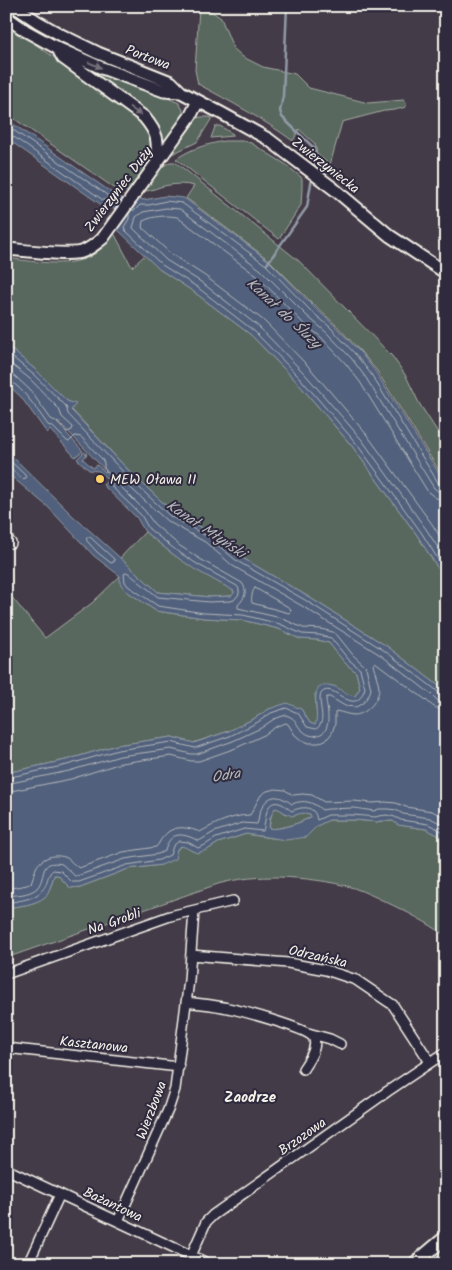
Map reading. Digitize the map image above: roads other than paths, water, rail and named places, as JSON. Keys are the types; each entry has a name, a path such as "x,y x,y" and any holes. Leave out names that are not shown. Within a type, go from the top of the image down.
{"main road":[{"path":"414,1264 446,1237"}],"street":[{"name":"Portowa","path":"14,6 62,36 98,53 171,82 181,92"},
{"name":"Portowa","path":"6,17 26,31 57,48 102,68 164,91 181,92"},
{"path":"62,36 57,48 63,58 144,117 152,127 158,143 157,161"},
{"name":"Zwierzyniecka","path":"181,92 268,139 334,189 390,236 446,272"},
{"name":"Zwierzyniec Duży","path":"6,249 61,253 83,252 93,246 103,238 191,116 198,101"},
{"name":"Na Grobli","path":"6,974 170,916 233,901"},
{"name":"Wierzbowa","path":"118,1221 168,1110 175,1089 192,955 194,911"},
{"name":"Odrzańska","path":"192,955 288,963 333,972 356,980 393,1006 430,1062"},
{"path":"186,1002 233,1009 330,1039 340,1044"},
{"path":"303,1069 312,1055 315,1045 313,1038 308,1033"},
{"name":"Kasztanowa","path":"6,1048 179,1067"},
{"name":"Brzozowa","path":"191,1256 206,1222 213,1215 446,1052"},
{"name":"Bażantowa","path":"6,1169 209,1264"},
{"path":"28,1264 60,1194"}],"water":[{"name":"Kanał do Śluzy","path":"6,119 132,206 138,198 144,200 165,196 184,198 269,261 360,352 375,371 446,485 446,581 417,535 352,446 296,381 251,335 194,292 159,269 117,229 125,216 107,205 103,206 6,138"},
{"name":"Odra","path":"6,345 37,371 67,401 76,404 71,410 133,475 173,512 211,533 239,556 388,647 439,686 446,694 446,839 426,829 398,825 393,821 329,820 317,826 306,837 286,840 246,834 218,843 207,850 197,853 181,846 177,849 175,859 161,865 128,869 80,887 70,888 58,875 54,875 50,889 41,900 6,908 6,773 66,760 117,745 172,737 194,743 229,731 269,709 287,703 301,709 310,723 315,725 316,698 319,687 324,685 333,686 355,696 360,688 356,672 345,663 329,643 300,639 279,629 242,620 204,618 156,611 125,590 120,583 120,576 94,556 48,507 6,472 6,450 73,516 158,592 210,597 231,596 234,593 234,591 194,569 145,532 137,518 103,485 108,480 99,471 89,470 77,459 84,452 87,454 83,459 93,468 97,465 106,471 59,422 57,423 83,451 75,457 50,430 47,433 21,397 6,383","holes":["275,808 292,816 305,813 310,814 311,817 284,827 269,828 270,818"]}],"waterway":[{"path":"287,6 283,96 280,111 282,117 314,148 313,169"},
{"path":"267,264 307,207 312,177"}],"place":[{"name":"MEW Oława II","path":"100,479"}],"district":[{"name":"Zaodrze","path":"250,1097"}],"water label":[{"name":"Kanał Młyński","path":"206,529"}]}
